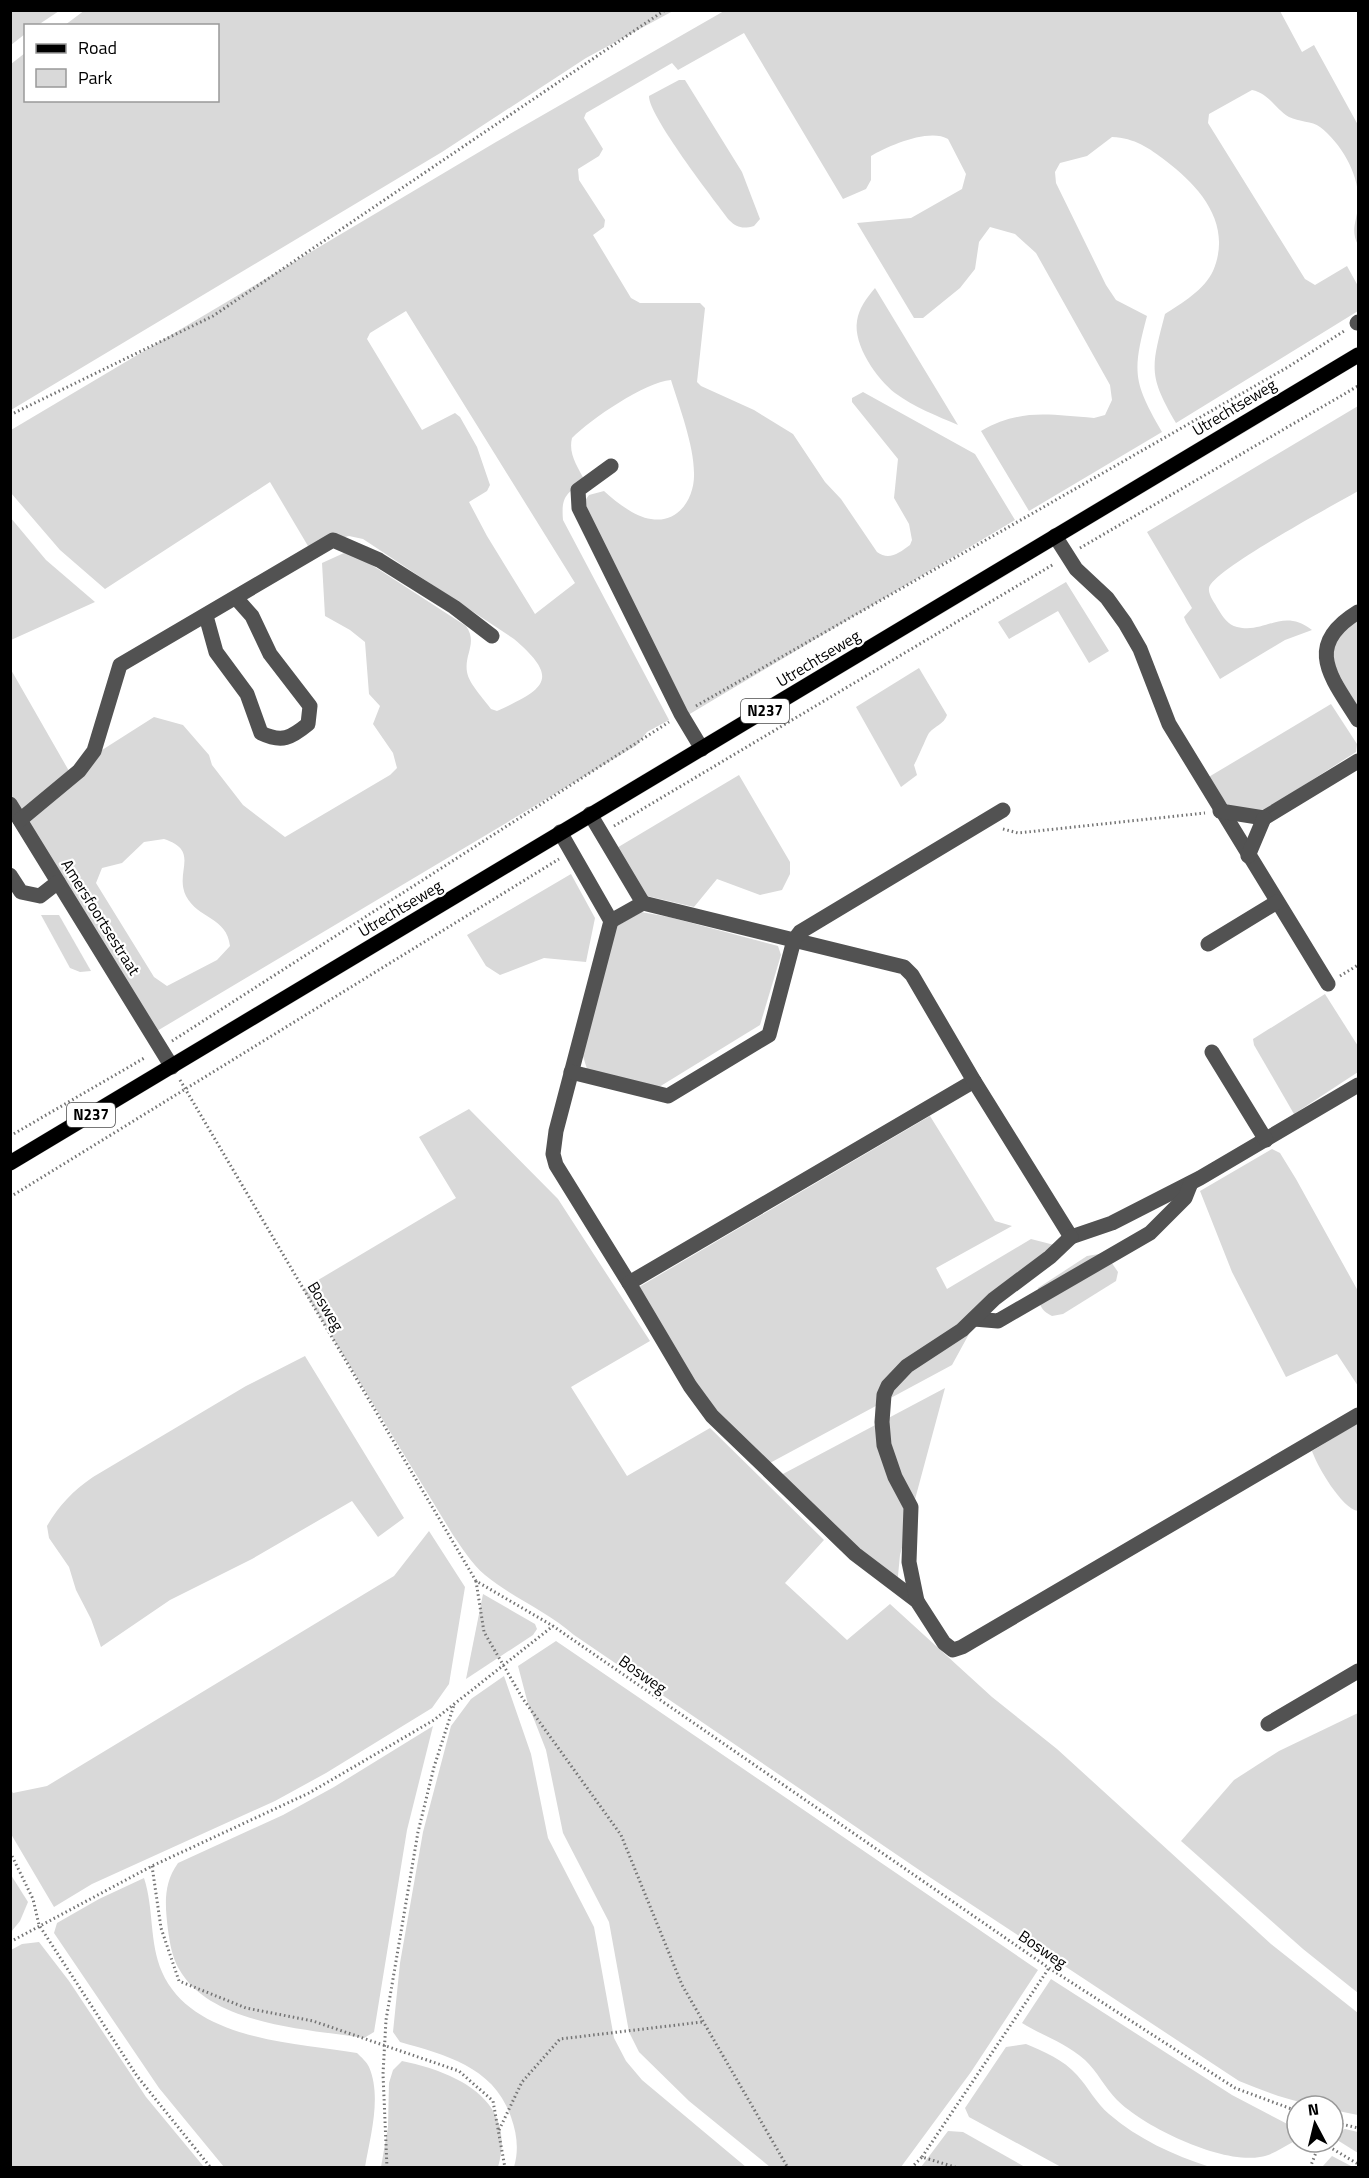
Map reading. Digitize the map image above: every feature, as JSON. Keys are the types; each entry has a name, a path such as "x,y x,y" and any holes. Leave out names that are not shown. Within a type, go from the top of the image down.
{"main road":[{"name":"Utrechtseweg","path":"172,1067 590,814 1359,355"},
{"name":"N237","path":"10,1163 172,1067"}],"street":[{"path":"612,466 578,490 579,508 681,714 702,749"},
{"path":"1055,536 1066,556 1107,598 1125,623 1140,649 1169,724 1220,811 1328,984"},
{"path":"20,820 79,771 94,751 120,665 333,540 380,560 454,607 492,636"},
{"path":"206,616 216,652 247,694 261,733 275,740 294,736 308,724 310,706 270,654 252,616 236,598"},
{"path":"1359,612 1334,629 1327,643 1326,658 1329,672 1359,720"},
{"path":"1248,856 1264,818 1359,761"},
{"name":"Amersfoortsestraat","path":"10,804 172,1067"},
{"path":"571,1072 668,1096 769,1035 794,940 808,926 1003,810"},
{"path":"1220,811 1264,818"},
{"path":"590,814 642,903"},
{"path":"560,832 611,921 556,1131 553,1154 556,1166 690,1386 712,1416 855,1554 916,1601 949,1648 958,1650 1359,1415"},
{"path":"10,875 21,892 40,896 58,882"},
{"path":"1208,944 1277,902"},
{"path":"611,921 642,903 904,967 912,975 974,1081 1071,1237"},
{"path":"1212,1052 1266,1140"},
{"path":"629,1283 974,1081"},
{"path":"916,1601 909,1562 911,1507 896,1477 884,1444 882,1422 884,1395 888,1386 907,1366 974,1319 994,1299 1050,1257 1071,1237 1112,1223 1191,1183 1359,1085"},
{"path":"974,1319 998,1321 1150,1233 1185,1198 1191,1183"},
{"path":"1268,1725 1359,1671"}],"path":[{"path":"10,415 213,316 665,10"},
{"name":"Utrechtseweg","path":"1197,417 1288,367 1358,323"},
{"path":"602,834 1066,556 1359,386"},
{"path":"1302,411 1304,416"},
{"path":"981,824 1018,833 1220,811"},
{"path":"10,1197 572,851"},
{"path":"1328,984 1359,964"},
{"path":"10,1136 161,1048"},
{"name":"Bosweg","path":"172,1067 476,1581 552,1626 1049,1968 1235,2088 1285,2107"},
{"path":"476,1581 484,1632 523,1699 621,1835 682,1985 788,2168"},
{"path":"10,1942 152,1866 309,1793 434,1720 552,1626"},
{"path":"387,2168 386,2020 418,1832 434,1767 455,1703"},
{"path":"10,1852 33,1899 39,1925 137,2076 211,2168"},
{"path":"152,1866 161,1928 179,1981 246,2008 313,2020 459,2072 493,2101 505,2168"},
{"path":"911,2168 922,2157 1049,1968"},
{"path":"499,2132 522,2082 560,2039 702,2022"},
{"path":"1310,2168 1316,2154"},
{"path":"1342,2154 1359,2164"},
{"path":"922,2157 958,2168"},
{"path":"967,2168 1039,2168"}],"green space":[{"path":"11,10 59,10 40,24 24,24 24,35 11,45"},
{"path":"85,10 673,10 586,58 442,152 11,410 11,64 24,54 24,102 219,102 219,24 66,24"},
{"path":"724,11 1280,11 1302,52 1314,45 1358,125 1358,193 1353,172 1336,142 1317,125 1289,117 1258,92 1252,90 1209,114 1208,123 1305,279 1315,285 1347,266 1358,286 1358,311 1176,423 1160,393 1157,382 1155,360 1157,347 1165,314 1199,290 1213,271 1218,254 1219,238 1210,208 1179,171 1148,148 1128,139 1112,137 1087,156 1060,163 1055,172 1056,183 1106,285 1116,300 1147,316 1139,351 1138,376 1145,401 1162,432 1029,511 981,431 1009,419 1023,416 1094,418 1105,415 1112,400 1110,385 1036,253 1015,234 990,227 979,242 975,269 960,288 923,318 914,318 857,223 911,218 962,189 966,174 948,139 940,136 920,137 898,143 871,156 871,180 866,189 843,199 744,33 678,70 672,63 586,113 584,118 603,149 599,156 578,169 579,180 605,220 604,227 593,235 631,298 640,303 700,303 705,308 697,382 701,386 754,410 793,434 825,482 841,499 881,555 890,556 898,553 910,545 912,540 909,524 894,498 898,459 852,402 852,398 863,392 975,454 1015,520 683,718 584,502 589,495 604,491 632,512 645,518 661,519 677,513 692,491 694,473 692,450 671,380 660,382 633,394 592,421 572,438 571,450 585,481 566,496 563,520 669,720 647,732 637,745 157,1031 11,801 10,668 69,771 154,717 183,725 209,755 212,765 243,805 285,837 390,775 397,768 393,753 373,724 380,706 369,694 365,642 350,630 325,616 322,563 344,553 358,556 466,626 471,638 467,666 468,677 491,709 497,711 527,696 541,682 542,674 538,664 514,639 363,539 349,536 308,546 270,482 105,589 60,550 11,493 11,430 496,142","holes":["406,311 575,583 535,614 469,502 487,491 490,485 477,447 460,417 455,413 422,430 367,339 370,333","164,839 175,844 184,856 183,887 186,896 191,904 224,929 230,946 217,960 167,986 154,977 96,883 102,868 122,863 144,842"]},
{"path":"679,80 685,80 742,172 760,219 754,226 740,227 729,220 659,121 649,96"},
{"path":"1358,205 1358,245 1354,230"},
{"path":"875,288 958,425 902,398 888,387 868,361 859,340 857,321 863,304"},
{"path":"1358,406 1358,491 1230,567 1215,579 1209,588 1220,612 1234,626 1247,628 1292,621 1312,630 1285,640 1220,679 1184,617 1192,608 1147,532"},
{"path":"10,517 46,560 95,602 11,640"},
{"path":"1066,582 1109,651 1089,663 1058,611 1009,639 998,622"},
{"path":"1358,620 1358,711 1330,656 1334,635"},
{"path":"919,668 947,715 944,721 928,735 914,765 917,775 901,787 856,707"},
{"path":"1331,704 1357,744 1356,752 1265,810 1243,815 1227,804 1207,778"},
{"path":"739,775 790,862 790,874 782,890 760,895 717,879 694,907 643,895 615,849"},
{"path":"571,874 595,918 586,962 544,958 500,975 486,966 467,935"},
{"path":"641,912 669,917 778,946 781,955 760,1025 659,1087 587,1069 582,1053 615,927"},
{"path":"41,915 59,915 91,971 80,972 70,968"},
{"path":"1325,994 1358,1046 1358,1072 1294,1114 1254,1045 1253,1039"},
{"path":"469,1109 558,1199 650,1341 571,1387 627,1476 710,1428 824,1540 785,1583 847,1640 890,1604 992,1697 1057,1749 1271,1944 1358,2013 1358,2115 1345,2112 1345,2094 1285,2094 1285,2098 1239,2081 931,1878 564,1626 496,1583 476,1566 453,1535 303,1289 456,1198 419,1137"},
{"path":"930,1116 995,1221 1012,1226 936,1268 947,1289 1031,1239 1062,1247 975,1323 952,1365 768,1464 728,1424 695,1383 639,1287"},
{"path":"1272,1149 1280,1153 1296,1179 1358,1291 1358,1386 1337,1354 1286,1377 1232,1272 1200,1191"},
{"path":"1105,1253 1118,1272 1116,1281 1063,1314 1052,1316 1044,1311 1039,1301 1038,1288 1087,1256"},
{"path":"305,1356 404,1518 378,1537 352,1501 252,1559 170,1600 101,1647 91,1619 76,1590 69,1567 49,1538 47,1526 56,1511 93,1477 246,1386"},
{"path":"945,1388 900,1555 897,1586 781,1475"},
{"path":"1358,1423 1358,1511 1345,1503 1338,1495 1312,1451"},
{"path":"429,1531 465,1587 449,1684 432,1708 326,1773 275,1801 92,1884 54,1907 11,1834 11,1790 13,1793 47,1786 394,1576"},
{"path":"483,1594 535,1624 537,1629 533,1635 466,1679"},
{"path":"556,1641 1038,1970 971,2072 901,2167 770,2167 689,2101 639,2052 629,2032 609,1922 563,1833 546,1750 528,1704 518,1666"},
{"path":"504,1676 531,1754 548,1838 594,1927 614,2038 626,2061 642,2080 746,2167 514,2167 517,2148 515,2130 503,2100 493,2086 481,2075 451,2058 400,2042 393,2032 400,1963 423,1832 451,1726 471,1699"},
{"path":"1358,1713 1358,1993 1303,1949 1181,1841 1234,1780 1279,1751"},
{"path":"433,1726 407,1830 374,2032 364,2038 262,2021 236,2013 213,2002 194,1988 179,1969 168,1930 167,1887 178,1863 283,1815 334,1787"},
{"path":"11,1875 28,1902 20,1921 11,1932"},
{"path":"144,1878 155,1949 162,1972 176,1995 196,2012 220,2025 247,2034 304,2046 357,2053 367,2063 373,2079 375,2104 365,2167 224,2167 159,2088 54,1933 57,1923 99,1899"},
{"path":"39,1942 69,1981 146,2097 204,2167 11,2167 11,1950 22,1944"},
{"path":"1051,1979 1232,2095 1285,2123 1285,2146 1268,2155 1244,2158 1205,2149 1164,2132 1117,2100 1089,2064 1078,2054 1022,2023"},
{"path":"1026,2044 1060,2060 1072,2070 1104,2110 1120,2123 1169,2152 1210,2167 1061,2167 969,2117 965,2108 1006,2047"},
{"path":"402,2061 443,2073 461,2082 478,2093 491,2107 499,2124 502,2144 498,2167 381,2167 388,2127 389,2083 393,2070"},
{"path":"1345,2129 1358,2132 1358,2153 1345,2145"},
{"path":"948,2131 963,2132 1025,2167 921,2167"},
{"path":"1332,2156 1353,2167 1322,2167"}]}
